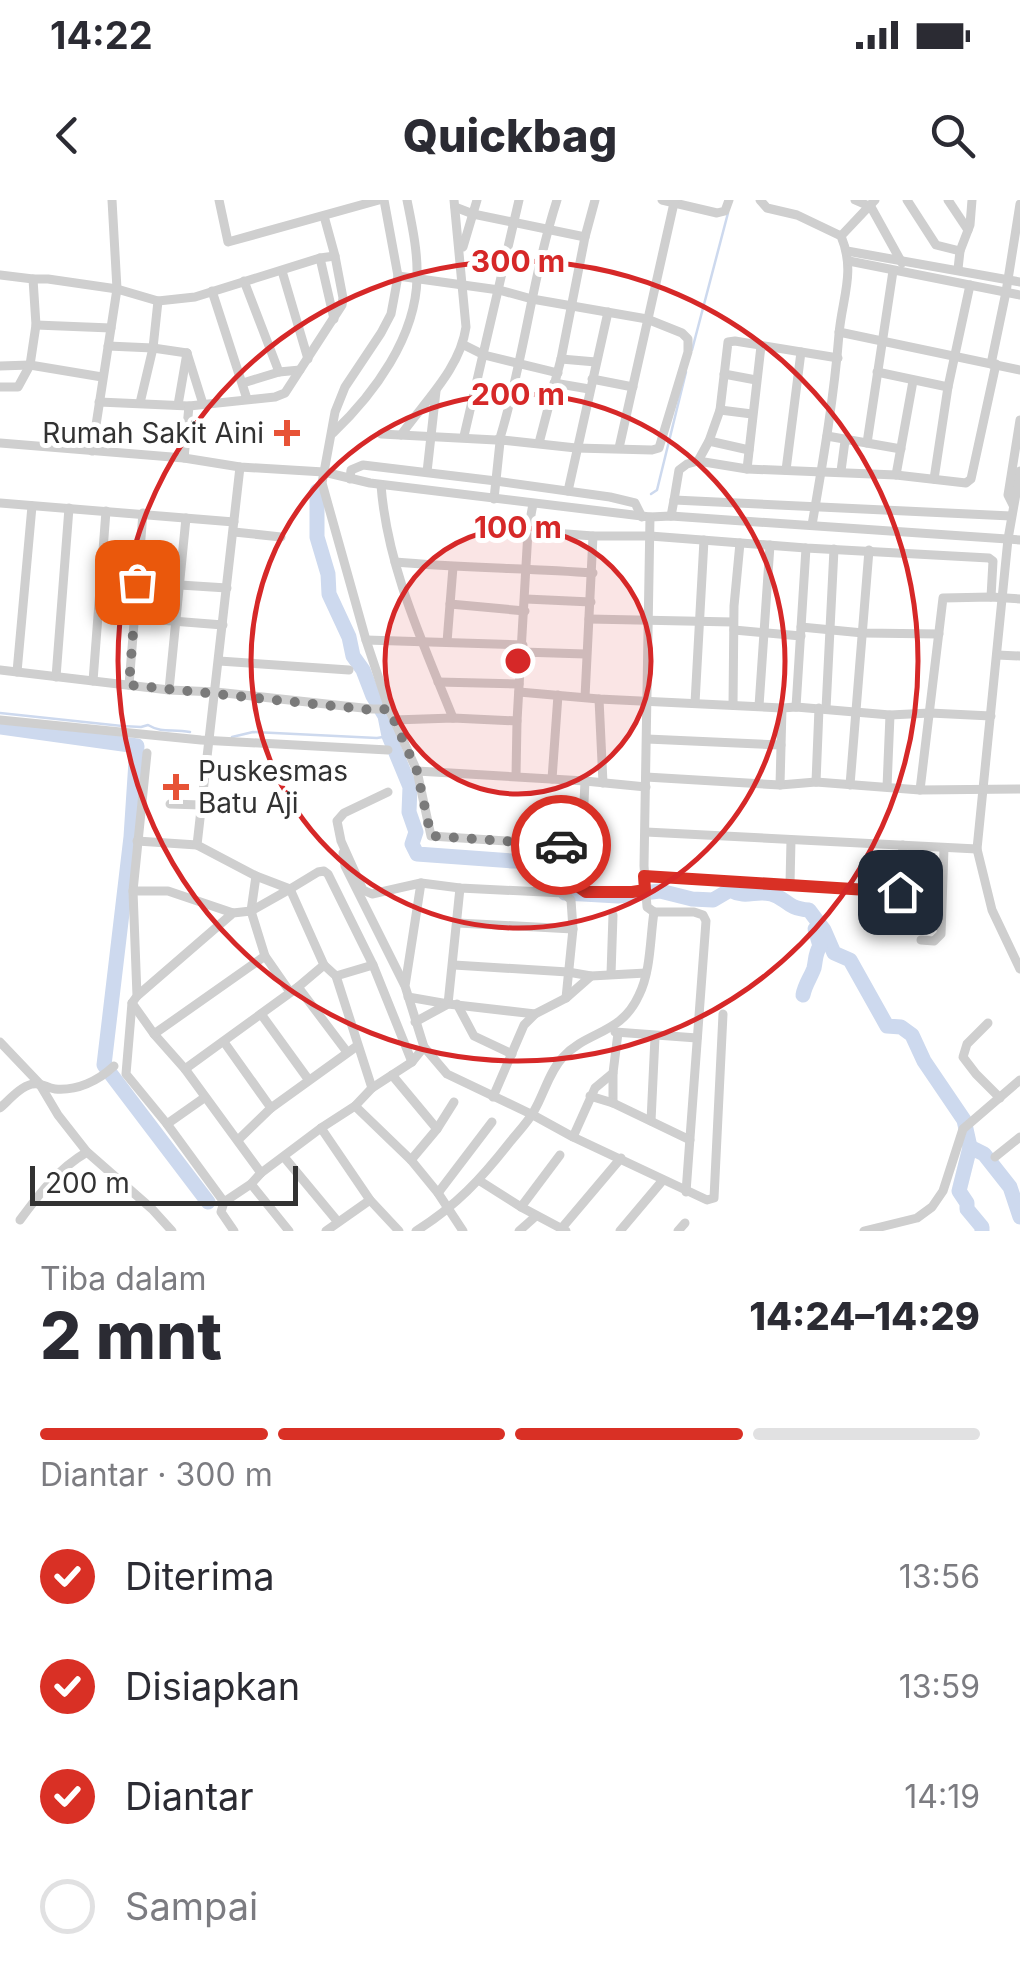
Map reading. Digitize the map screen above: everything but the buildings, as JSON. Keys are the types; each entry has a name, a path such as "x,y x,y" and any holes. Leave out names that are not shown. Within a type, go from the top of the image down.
{"street":[{"path":"92,452 117,289 112,200"},
{"path":"220,200 228,242 382,200 398,276 390,314 344,387 335,412 323,478 381,709"},
{"path":"334,200 336,212"},
{"path":"331,435 372,387 410,322 417,279 408,200"},
{"path":"460,255 477,200"},
{"path":"464,436 519,200"},
{"path":"381,434 500,438 557,200"},
{"path":"540,443 595,200"},
{"path":"619,448 647,320 667,201 720,213 728,200"},
{"path":"760,200 767,208 797,215 841,236 848,256 838,358 812,525"},
{"path":"856,200 873,204"},
{"path":"907,200 936,245 960,251"},
{"path":"948,200 968,230"},
{"path":"958,270 972,200"},
{"path":"455,203 473,214 584,238"},
{"path":"402,435 436,391 464,345 466,327 455,203"},
{"path":"841,236 873,204"},
{"path":"873,204 902,262"},
{"path":"672,516 679,470 698,461 747,470 896,474 966,483 971,479 1020,205"},
{"path":"99,402 203,404 280,395 289,388 334,319 343,298 324,216"},
{"path":"0,275 117,289 158,301 195,297 335,256"},
{"path":"848,256 1020,282"},
{"path":"848,256 893,271 1020,295"},
{"path":"320,258 334,319"},
{"path":"282,270 308,359"},
{"path":"867,443 893,271"},
{"path":"398,276 499,290 647,320 686,335 690,342 659,448 576,448 501,441 494,500"},
{"path":"0,387 18,387 30,365 36,325 34,279"},
{"path":"244,281 279,372"},
{"path":"934,479 970,284"},
{"path":"212,291 247,399"},
{"path":"140,402 153,348 158,301"},
{"path":"568,491 608,312"},
{"path":"36,325 111,328"},
{"path":"839,332 1020,370"},
{"path":"698,461 720,410 728,342 838,358"},
{"path":"464,345 556,378 633,387"},
{"path":"108,346 188,352"},
{"path":"747,470 761,346"},
{"path":"188,352 203,404"},
{"path":"184,458 188,352"},
{"path":"786,470 801,352"},
{"path":"562,358 596,362"},
{"path":"0,366 30,365 102,377"},
{"path":"243,383 300,370"},
{"path":"877,372 948,388"},
{"path":"724,374 756,380"},
{"path":"896,474 913,380"},
{"path":"427,472 436,391"},
{"path":"720,410 752,414"},
{"path":"1012,510 1008,495 1020,420"},
{"path":"827,436 900,449"},
{"path":"841,471 846,441"},
{"path":"709,442 749,450"},
{"path":"0,445 184,458 646,517 1020,540"},
{"path":"350,478 351,470 363,465 496,481 635,503 646,517 650,536 644,876 651,910 646,974 640,994 613,1032 613,1103"},
{"path":"197,844 240,467"},
{"path":"996,597 1020,470"},
{"path":"381,484 395,562 453,718"},
{"path":"674,500 1012,510"},
{"path":"0,503 186,518 281,538"},
{"path":"516,776 516,721 533,504"},
{"path":"17,672 32,506"},
{"path":"56,677 69,508"},
{"path":"93,680 106,510"},
{"path":"129,685 143,514"},
{"path":"169,690 186,518"},
{"path":"528,531 991,558 996,655 977,849 992,910 1020,969"},
{"path":"585,698 593,536"},
{"path":"695,702 704,540"},
{"path":"733,705 740,543"},
{"path":"758,706 770,545"},
{"path":"796,707 806,548"},
{"path":"816,782 834,549"},
{"path":"850,785 869,550"},
{"path":"395,562 593,574"},
{"path":"447,642 453,568"},
{"path":"101,580 227,588"},
{"path":"920,790 943,598 1020,599"},
{"path":"526,599 590,602"},
{"path":"450,604 525,611"},
{"path":"134,618 223,626"},
{"path":"589,619 700,621 765,633 830,630 940,634"},
{"path":"366,640 421,640 586,654"},
{"path":"996,655 1020,656"},
{"path":"219,662 349,670"},
{"path":"0,670 381,709 394,720 417,771 431,836 581,846"},
{"path":"438,682 599,699 890,715 991,716"},
{"path":"552,778 558,695"},
{"path":"599,699 602,783"},
{"path":"780,785 782,708"},
{"path":"887,786 890,715"},
{"path":"0,720 208,740 388,750"},
{"path":"394,720 516,721"},
{"path":"647,739 781,745"},
{"path":"148,752 133,891 134,999 126,1074 224,1202"},
{"path":"417,771 602,783 816,782 920,790 1020,789"},
{"path":"585,780 581,891 645,891"},
{"path":"388,792 338,818 336,824 345,866 406,992 424,1047 448,1074 702,1200 712,1200 724,1014"},
{"path":"170,804 201,805"},
{"path":"646,832 977,849"},
{"path":"790,884 791,840"},
{"path":"137,841 197,844 256,876 290,889 324,964 336,976 372,1088"},
{"path":"341,841 368,894 421,883 564,893 571,900 573,929 566,998"},
{"path":"899,908 903,846"},
{"path":"922,940 938,940 941,934 944,848"},
{"path":"133,891 168,891 234,913 251,911 318,872 328,874 373,965 412,1062"},
{"path":"256,876 251,911 266,956 347,1052"},
{"path":"644,876 900,892"},
{"path":"406,992 421,883"},
{"path":"460,888 452,1004 474,1036 512,1054"},
{"path":"651,910 694,912 706,918 686,1192"},
{"path":"134,999 234,913"},
{"path":"611,974 613,915"},
{"path":"458,923 573,929"},
{"path":"154,1034 266,956"},
{"path":"185,1069 324,964"},
{"path":"336,976 373,965"},
{"path":"454,965 591,976 646,974"},
{"path":"493,1097 524,1025 591,976"},
{"path":"406,992 452,1004 535,1014"},
{"path":"134,999 154,1034 185,1069 262,1173"},
{"path":"415,1022 452,1004"},
{"path":"261,1014 308,1079"},
{"path":"988,1023 967,1044 963,1057 1000,1098"},
{"path":"416,1231 480,1180 532,1115 560,1059 572,1048 613,1032 697,1038"},
{"path":"650,1121 656,1037"},
{"path":"0,1042 39,1083 87,1152 152,1208 168,1230"},
{"path":"224,1042 270,1108"},
{"path":"238,1140 270,1108 358,1046"},
{"path":"234,1231 222,1216 224,1202 355,1106 372,1088 412,1062 424,1047"},
{"path":"0,1108 28,1085 39,1083 53,1090 77,1088 111,1070"},
{"path":"573,1138 590,1096 601,1081 613,1074"},
{"path":"392,1075 437,1129"},
{"path":"864,1231 917,1218 932,1207 943,1191 963,1130 1020,1080"},
{"path":"590,1096 690,1140"},
{"path":"167,1124 204,1098"},
{"path":"411,1160 454,1102"},
{"path":"355,1106 411,1160 462,1231"},
{"path":"438,1193 492,1122"},
{"path":"321,1128 370,1200 399,1231"},
{"path":"995,1157 1020,1137"},
{"path":"20,1220 51,1180 87,1152"},
{"path":"522,1208 560,1155"},
{"path":"284,1158 338,1222"},
{"path":"480,1180 563,1230 620,1158"},
{"path":"620,1231 662,1180"},
{"path":"251,1184 289,1231"},
{"path":"326,1231 370,1200"},
{"path":"519,1231 536,1216"}],"waterway":[{"path":"692,350 728,213"},
{"path":"651,494 657,490 686,372"},
{"path":"317,491 317,537 328,574 329,594 349,637 353,656 385,716 410,787 409,812 416,832 412,844 417,854 550,861 565,893 618,896 660,891 713,900 730,890 771,894 809,910 834,953 850,960 887,1026 901,1027 912,1035 924,1061 964,1120 970,1147 959,1191 982,1231"},
{"path":"0,713 190,732"},
{"path":"0,727 137,746 131,837 104,1065 208,1202"},
{"path":"232,737 253,732 389,736"},
{"path":"803,995 820,946 815,929"},
{"path":"970,1147 984,1154 1010,1187 1020,1217"}],"way so far":[{"path":"137,582 129,685 389,709 417,771 431,836 561,845"}],"place":[{"name":"Rumah Sakit Aini","path":"287,433"},
{"name":"Puskesmas Batu Aji","path":"176,787"}],"route":[{"path":"561,845 581,846 579,887 586,892 645,890 644,876 900,892"}]}
